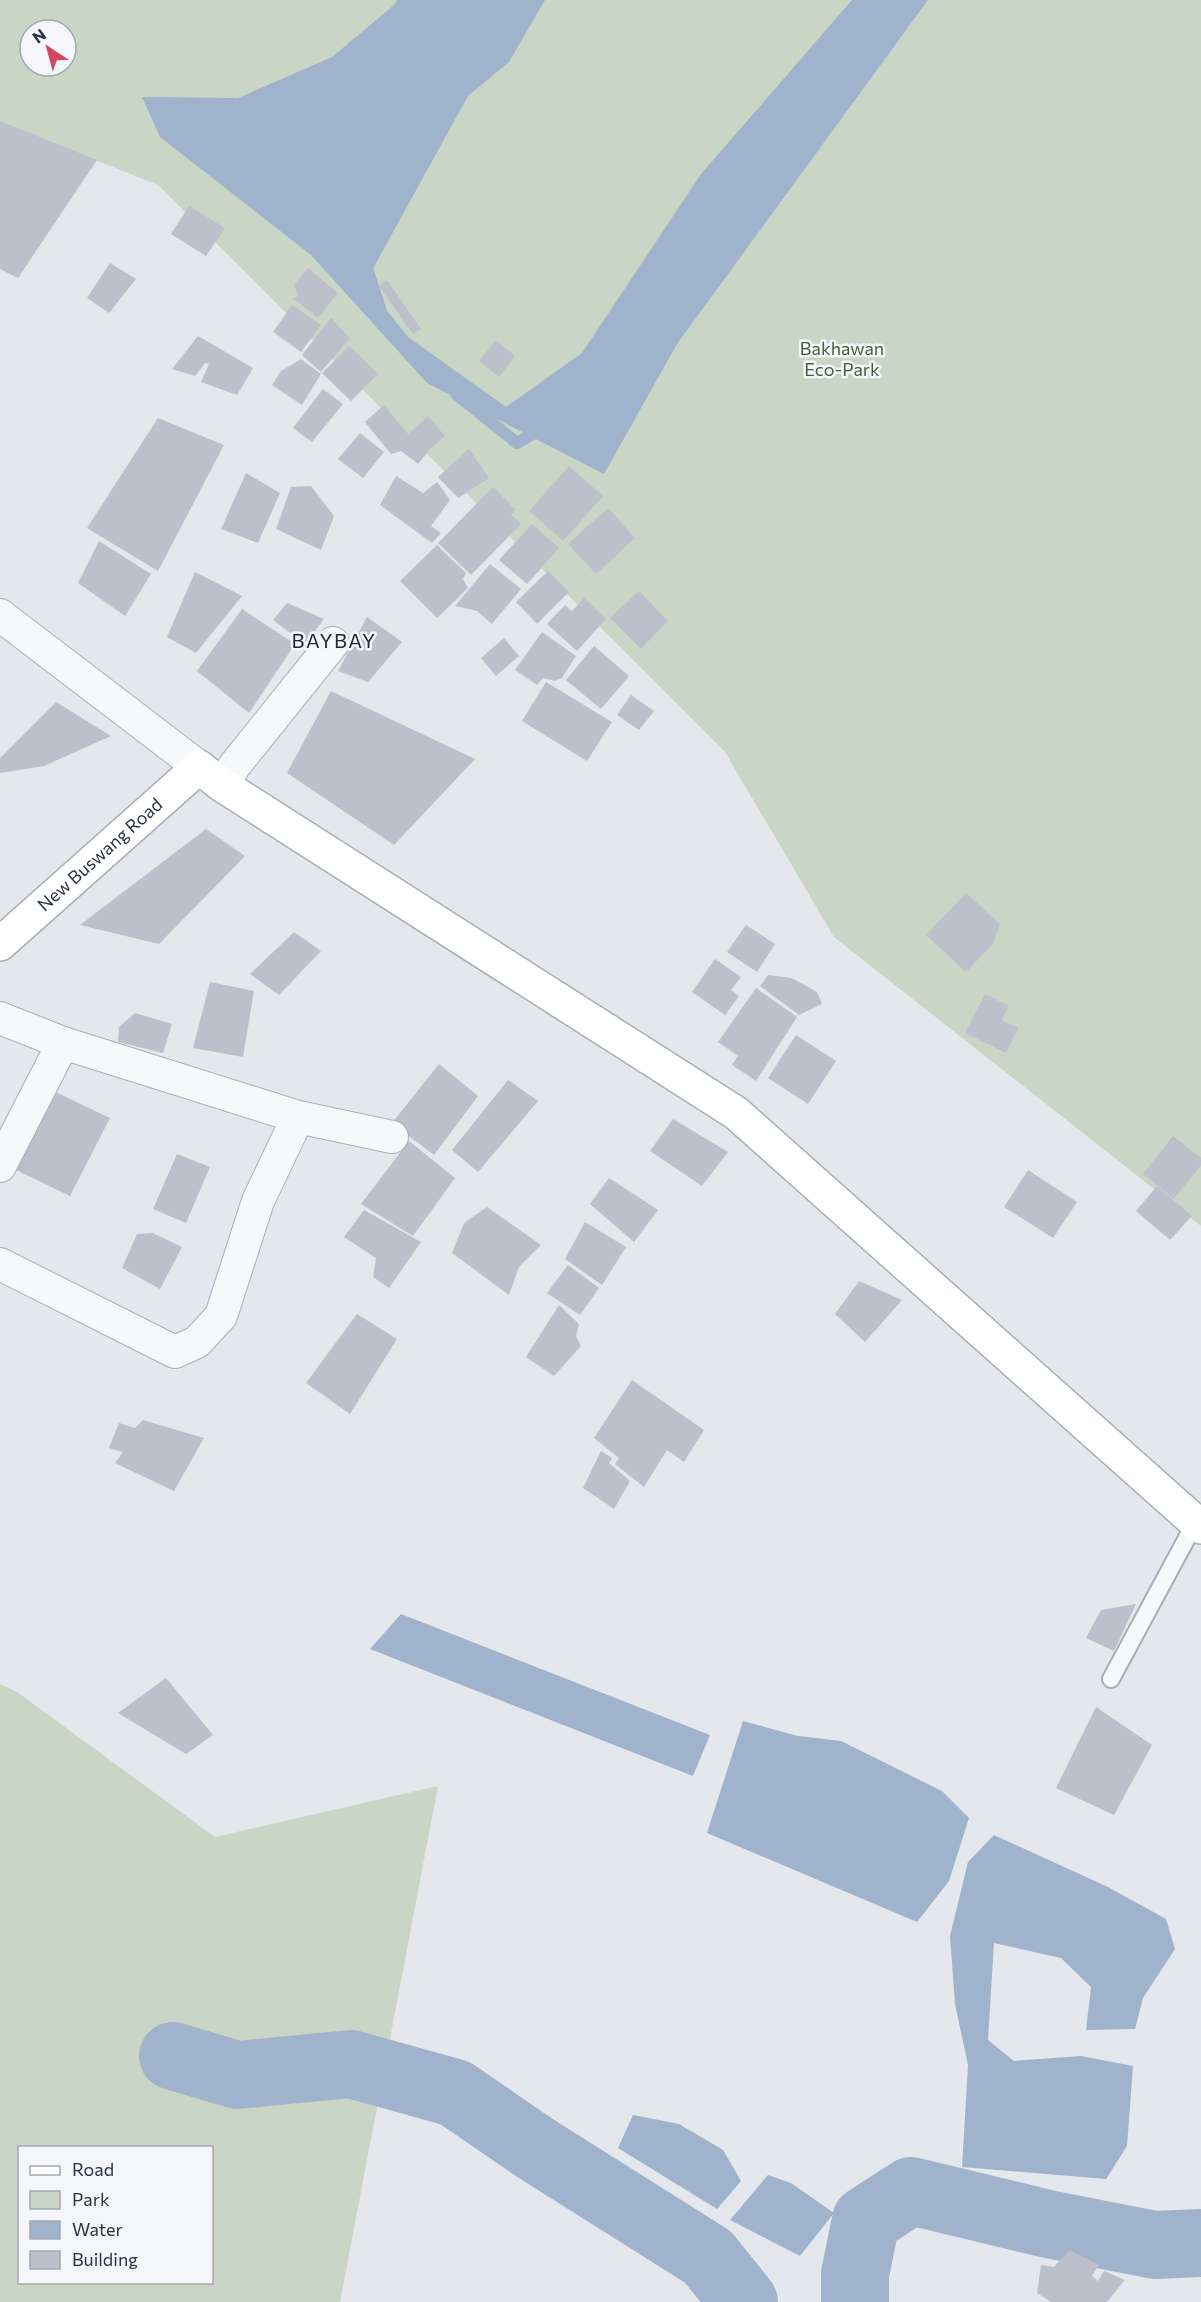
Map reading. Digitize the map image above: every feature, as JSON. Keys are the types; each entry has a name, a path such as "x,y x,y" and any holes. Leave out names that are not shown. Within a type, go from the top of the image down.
{"street":[{"path":"0,615 210,776 736,1113 1198,1525"},
{"path":"210,776 236,765 333,643"},
{"name":"New Buswang Road","path":"0,944 210,776"},
{"path":"0,1018 63,1043 298,1117 392,1137"},
{"path":"0,1166 63,1043"},
{"path":"0,1264 175,1352 197,1342 221,1316 258,1202 298,1117"}],"lane":[{"path":"1111,1678 1198,1525"}],"green space":[{"name":"Bakhawan Eco-Park","path":"0,0 1201,0 1201,1226 834,937 725,752 158,185 0,122"},
{"path":"0,1684 17,1692 215,1837 438,1786 340,2302 0,2302"}],"water":[{"path":"397,0 545,0 509,62 468,96 365,283 408,337 506,407 582,353 701,174 852,0 928,0 677,344 604,474 427,383 311,255 160,137 142,97 238,98 332,57"},
{"path":"401,1614 710,1735 693,1776 370,1649"},
{"path":"743,1721 798,1736 841,1741 942,1791 969,1818 949,1881 917,1922 707,1833"},
{"path":"994,1835 1108,1887 1166,1919 1175,1949 1143,1998 1135,2029 1086,2030 1091,1987 1061,1958 994,1943 988,2040 1014,2061 1081,2056 1133,2066 1127,2146 1106,2179 962,2167 968,2065 955,2004 950,1936 968,1862"},
{"path":"633,2115 679,2124 723,2150 741,2181 717,2209 618,2148"},
{"path":"768,2175 791,2183 834,2213 800,2256 730,2220"}],"building":[{"path":"0,121 97,160 18,278 0,269"},
{"path":"189,206 225,228 206,256 171,234"},
{"path":"110,263 136,279 109,313 87,298"},
{"path":"308,268 338,293 318,318 294,299 298,295 294,285"},
{"path":"387,280 421,329 413,334 379,286"},
{"path":"292,305 321,325 301,352 273,332"},
{"path":"331,318 350,338 321,372 302,355"},
{"path":"198,336 253,368 237,395 201,382 209,364 205,363 195,376 172,369"},
{"path":"496,340 515,356 499,377 479,361"},
{"path":"349,346 378,374 351,401 322,373"},
{"path":"301,359 321,374 302,405 272,385 281,371"},
{"path":"323,389 343,404 312,442 293,428"},
{"path":"384,405 408,434 428,416 445,436 418,464 401,451 391,454 365,422"},
{"path":"158,418 224,445 158,571 87,528"},
{"path":"360,433 384,452 363,478 338,459"},
{"path":"469,449 489,478 458,498 438,477"},
{"path":"569,466 603,496 563,541 529,511"},
{"path":"246,473 280,493 258,543 221,529"},
{"path":"396,476 423,493 437,482 450,500 431,526 441,533 432,543 380,505"},
{"path":"311,486 334,516 321,550 276,529 291,487"},
{"path":"493,487 516,510 511,514 521,524 471,575 438,543"},
{"path":"608,508 635,538 596,574 568,544"},
{"path":"532,524 559,548 527,584 499,560"},
{"path":"99,541 151,574 125,616 78,583"},
{"path":"437,545 466,573 463,579 468,588 437,618 400,581"},
{"path":"490,564 521,589 492,624 477,611 455,606"},
{"path":"548,571 569,592 537,624 516,602"},
{"path":"195,572 242,596 196,653 167,637"},
{"path":"639,591 668,621 641,649 610,618"},
{"path":"584,598 606,619 577,651 547,624 565,605 572,611"},
{"path":"287,603 324,619 305,644 273,620"},
{"path":"242,609 295,644 249,713 197,671"},
{"path":"367,617 402,642 368,682 338,671"},
{"path":"542,632 576,656 562,678 555,681 543,678 537,685 515,670"},
{"path":"504,638 519,656 496,676 481,658"},
{"path":"594,646 629,676 601,709 566,680"},
{"path":"546,682 612,722 587,761 522,721"},
{"path":"331,691 475,759 394,845 287,773"},
{"path":"631,695 654,711 639,730 617,715"},
{"path":"56,702 111,736 44,766 0,773 0,758"},
{"path":"206,829 245,856 159,944 80,925"},
{"path":"966,893 1000,924 993,944 966,972 926,935"},
{"path":"746,925 775,944 757,972 727,952"},
{"path":"294,932 321,951 279,995 250,974"},
{"path":"715,959 741,977 731,990 739,996 725,1015 692,992"},
{"path":"768,975 792,978 817,992 822,1004 799,1015 760,986"},
{"path":"210,982 254,991 243,1057 193,1048"},
{"path":"756,988 797,1017 756,1081 732,1065 738,1056 718,1042"},
{"path":"985,994 1009,1006 1002,1020 1018,1028 1006,1053 965,1033"},
{"path":"135,1013 172,1024 163,1053 118,1042 119,1027"},
{"path":"796,1035 836,1061 808,1104 768,1078"},
{"path":"439,1064 478,1096 434,1155 392,1123"},
{"path":"508,1080 538,1101 478,1172 452,1150"},
{"path":"49,1089 110,1118 70,1196 8,1166"},
{"path":"673,1119 728,1152 702,1186 650,1151"},
{"path":"1173,1136 1201,1158 1201,1165 1174,1199 1143,1174"},
{"path":"409,1141 455,1178 413,1236 361,1204"},
{"path":"177,1154 210,1167 186,1223 153,1209"},
{"path":"1028,1170 1077,1202 1053,1238 1004,1207"},
{"path":"609,1178 658,1210 634,1242 590,1204"},
{"path":"1157,1186 1192,1216 1170,1240 1136,1211"},
{"path":"487,1207 541,1245 519,1267 509,1295 452,1253 464,1223"},
{"path":"364,1210 421,1242 389,1288 373,1277 376,1258 344,1237"},
{"path":"585,1222 626,1247 602,1285 565,1259"},
{"path":"153,1233 182,1247 160,1289 122,1268 137,1234"},
{"path":"568,1265 599,1288 580,1315 547,1293"},
{"path":"859,1281 902,1300 865,1342 835,1314"},
{"path":"559,1305 579,1324 576,1336 581,1346 554,1376 526,1357"},
{"path":"357,1314 397,1339 350,1414 306,1383"},
{"path":"632,1380 704,1430 684,1462 667,1450 644,1487 615,1464 619,1458 594,1438"},
{"path":"143,1420 204,1438 174,1491 115,1463 123,1452 109,1448 119,1423 135,1428"},
{"path":"601,1451 612,1458 609,1463 630,1481 614,1509 583,1488"},
{"path":"1136,1604 1114,1651 1086,1638 1101,1610"},
{"path":"166,1678 213,1735 186,1754 118,1713"},
{"path":"1096,1707 1152,1745 1114,1815 1056,1788"},
{"path":"1069,2250 1099,2265 1092,2276 1098,2281 1104,2271 1125,2280 1107,2302 1051,2302 1037,2293 1041,2265 1054,2267"}],"waterway":[{"path":"365,262 381,311"},
{"path":"456,394 517,443 543,428"},
{"path":"173,2056 237,2075 351,2064 455,2093 535,2148 708,2257 744,2302"},
{"path":"855,2302 855,2274 866,2220 911,2191 1048,2224 1155,2245 1201,2243"}],"district":[{"name":"BAYBAY","path":"334,641"}]}
